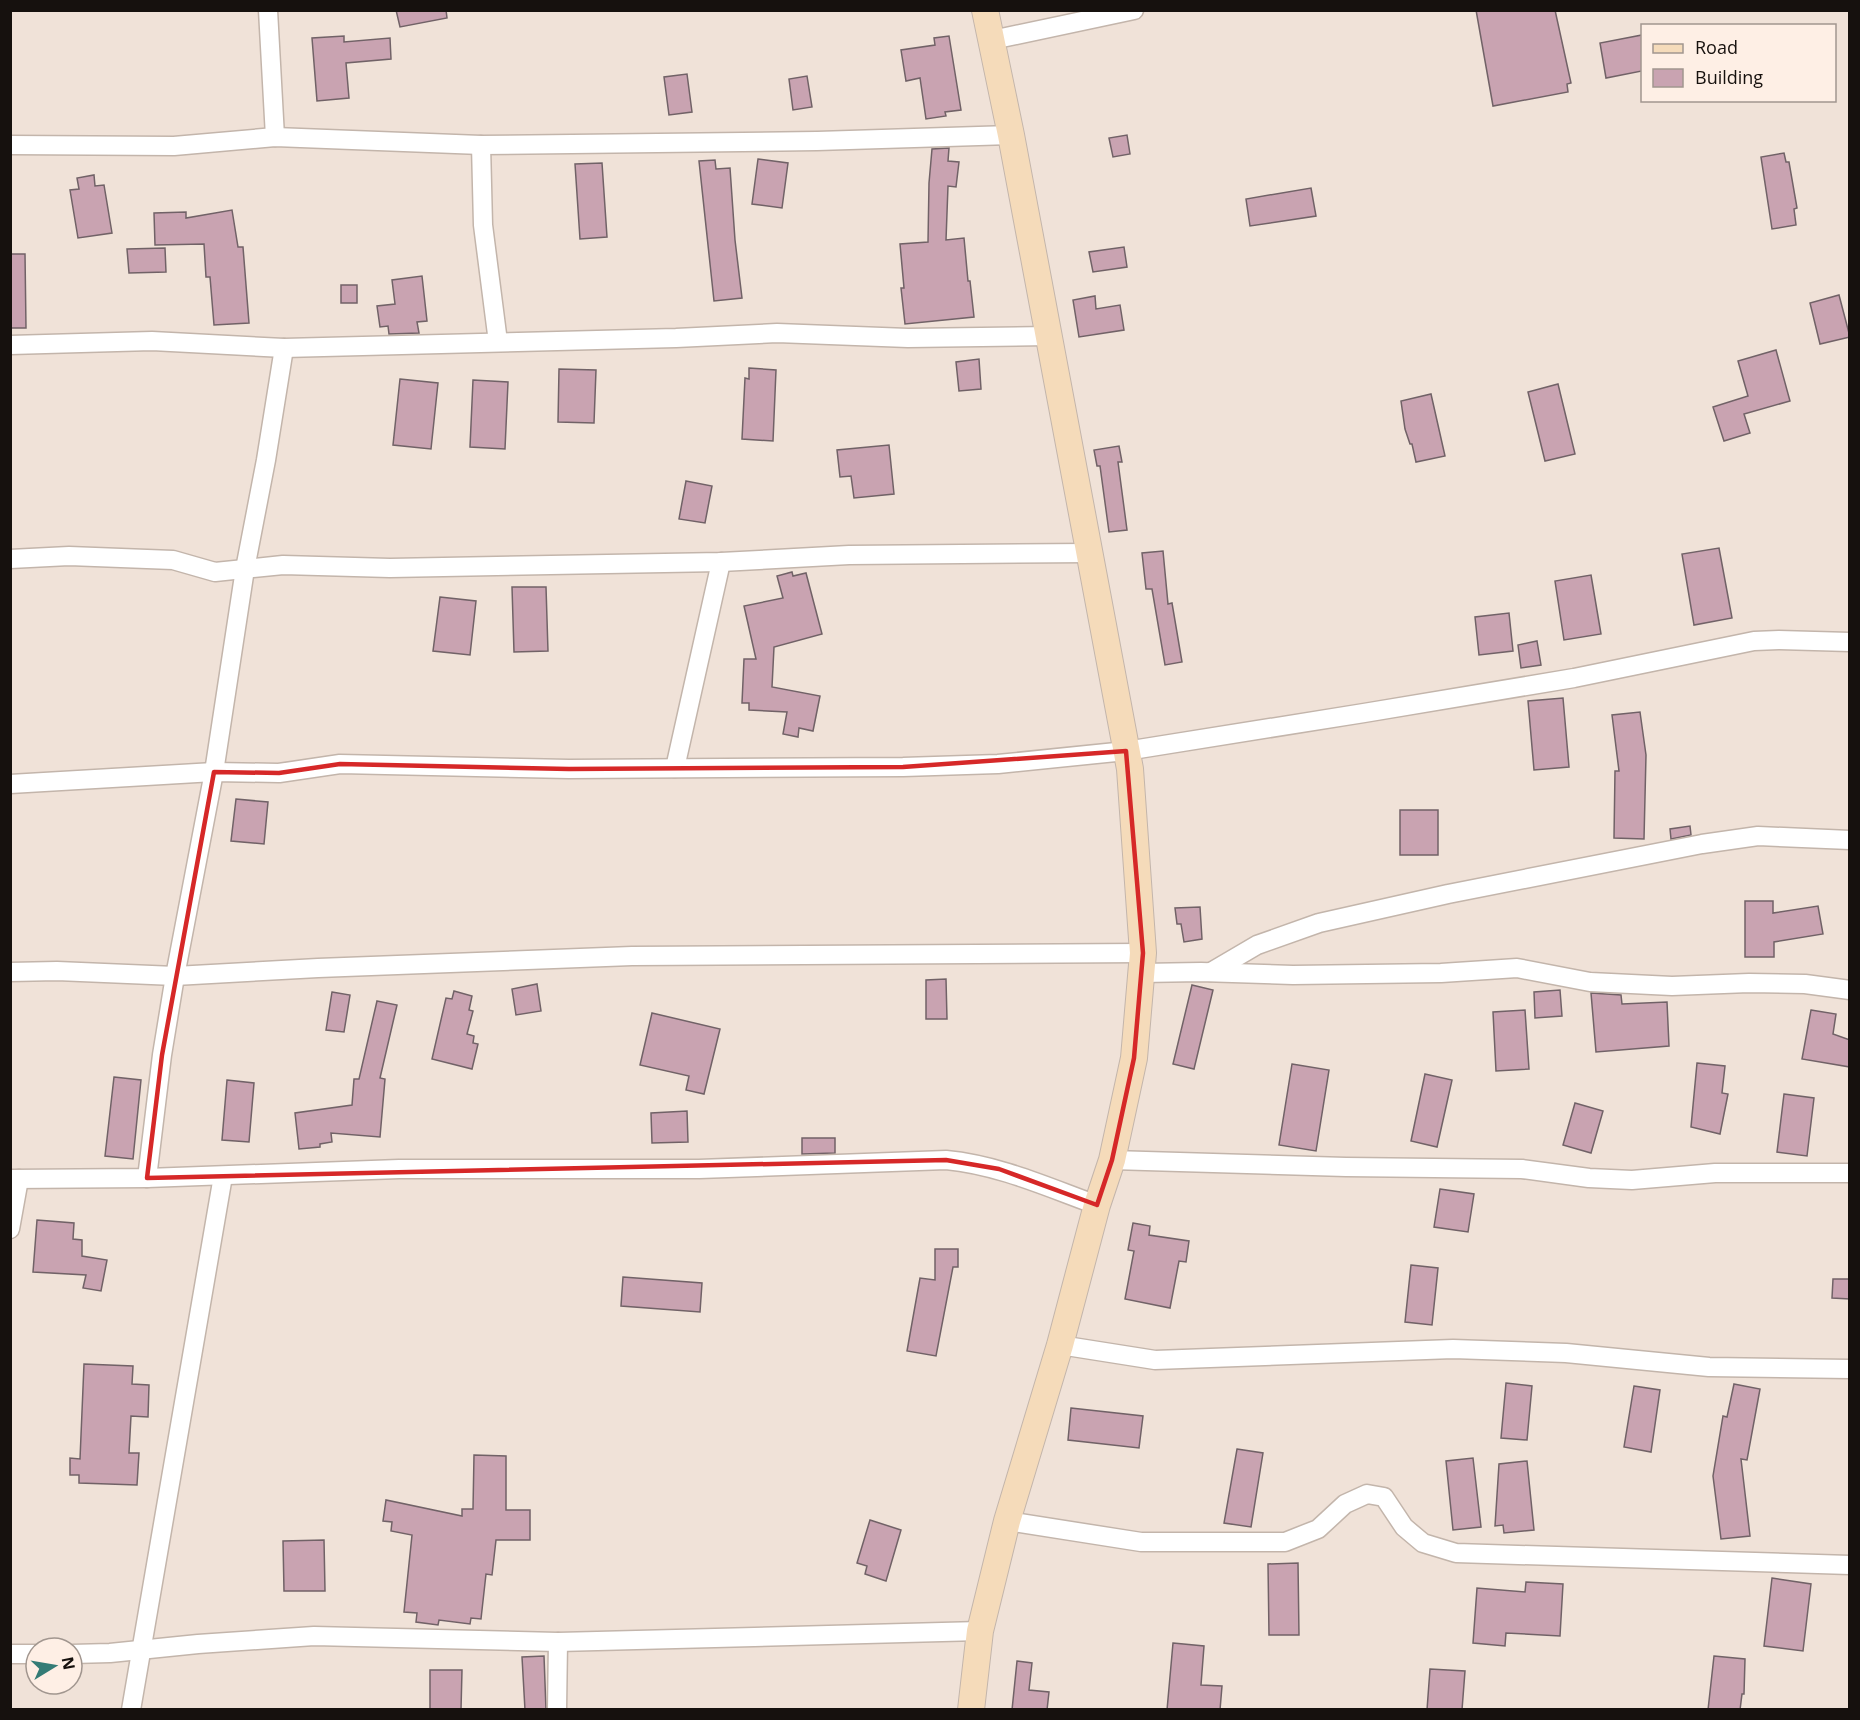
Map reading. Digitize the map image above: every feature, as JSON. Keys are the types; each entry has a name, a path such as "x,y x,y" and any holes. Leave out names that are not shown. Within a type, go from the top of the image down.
{"street":[{"path":"268,10 275,137"},
{"path":"971,1710 980,1630 1007,1521 1060,1345 1097,1205 1113,1160 1134,1058 1142,963 1130,769 1011,135 985,10"},
{"path":"992,40 1134,10"},
{"path":"10,145 174,146 275,137 481,145 817,141 1011,135"},
{"path":"481,145 483,225 498,342"},
{"path":"10,345 152,341 284,348 676,338 777,333 908,338 1049,336"},
{"path":"147,1179 162,1055 175,976 214,772 244,569 266,460 284,348"},
{"path":"10,559 69,556 173,560 215,572 283,565 390,568 721,562 849,555 1090,553"},
{"path":"675,768 721,562"},
{"path":"10,784 214,772 279,773 340,764 570,769 903,767 986,764 1126,751 1574,678 1754,641 1850,642"},
{"path":"1210,972 1257,945 1319,923 1448,894 1702,844 1758,836 1850,840"},
{"path":"10,972 57,971 175,976 632,956 1142,963 1210,972 1293,975 1441,973 1517,968 1590,982 1672,986 1749,983 1804,984 1850,990"},
{"path":"10,1229 15,1179 147,1179 399,1169 699,1169 946,1160 972,1162 999,1169 1097,1205"},
{"path":"1113,1160 1346,1167 1522,1169 1589,1178 1632,1180 1715,1173 1850,1173"},
{"path":"131,1710 222,1176"},
{"path":"1060,1345 1155,1360 1453,1349 1566,1353 1709,1367 1850,1369"},
{"path":"1007,1521 1141,1542 1285,1542 1318,1529 1345,1504 1367,1494 1384,1497 1404,1527 1423,1543 1456,1553 1850,1565"},
{"path":"84,1654 314,1636 558,1642 980,1630"},
{"path":"556,1710 558,1642"}],"highlighted area":[{"path":"1126,751 1143,953 1134,1058 1112,1160 1097,1205 999,1169 946,1160 147,1178 162,1055 214,772 279,773 340,764 569,769 903,767"}],"building":[{"path":"396,10 446,10 447,18 400,27"},
{"path":"1476,10 1555,10 1571,83 1567,84 1568,92 1493,106"},
{"path":"1641,35 1641,71 1606,78 1600,43"},
{"path":"344,36 344,42 390,38 391,59 346,63 349,98 317,101 312,38"},
{"path":"949,36 961,110 945,112 946,116 926,119 920,78 906,81 901,50 935,45 934,38"},
{"path":"687,74 692,112 669,115 664,77"},
{"path":"807,76 812,107 793,110 789,79"},
{"path":"1127,135 1130,154 1113,157 1109,138"},
{"path":"949,148 948,161 959,162 956,187 948,186 946,240 964,238 974,317 905,324 900,244 928,242 932,149"},
{"path":"1784,153 1786,162 1789,162 1797,208 1794,209 1796,225 1772,229 1761,157"},
{"path":"758,159 788,163 782,208 752,204"},
{"path":"715,160 716,169 730,168 742,298 714,301 699,161"},
{"path":"602,163 607,237 580,239 575,164"},
{"path":"94,175 95,186 104,185 112,233 78,238 70,190 79,189 77,178"},
{"path":"1311,188 1316,216 1250,226 1246,199"},
{"path":"232,210 238,247 243,247 249,323 214,325 210,277 206,277 204,244 155,245 154,213 186,212 186,218"},
{"path":"1124,247 1127,267 1093,272 1089,252"},
{"path":"165,248 166,272 129,273 127,249"},
{"path":"10,254 25,254 26,328 10,328"},
{"path":"422,276 427,321 417,322 419,333 389,334 388,326 380,327 377,306 395,304 392,280"},
{"path":"341,285 357,285 357,303 341,303"},
{"path":"1839,295 1850,337 1820,344 1810,303"},
{"path":"1095,296 1096,309 1120,305 1124,330 1079,337 1073,300"},
{"path":"1776,350 1790,401 1744,414 1750,433 1724,441 1713,407 1748,396 1738,361"},
{"path":"979,359 981,389 959,391 956,362"},
{"path":"749,368 776,370 773,441 742,439 745,378 749,379"},
{"path":"559,369 596,370 594,423 558,422"},
{"path":"400,379 438,383 431,449 393,445"},
{"path":"473,380 508,382 505,449 470,447"},
{"path":"1558,384 1575,454 1545,461 1528,392"},
{"path":"1431,394 1445,456 1416,462 1412,444 1410,444 1405,429 1401,401"},
{"path":"889,445 894,494 854,498 851,476 840,477 837,450"},
{"path":"1119,446 1122,462 1118,462 1127,530 1109,532 1100,466 1097,466 1094,450"},
{"path":"686,481 712,486 705,523 679,519"},
{"path":"1719,548 1732,618 1694,625 1682,554"},
{"path":"1163,551 1168,604 1172,603 1182,662 1165,665 1152,589 1146,589 1142,553"},
{"path":"792,572 793,576 806,573 822,634 774,647 772,687 820,696 813,731 799,728 798,737 783,734 787,712 749,710 749,703 742,703 744,659 756,659 744,606 783,598 777,576"},
{"path":"1591,575 1601,634 1564,640 1555,581"},
{"path":"512,587 546,587 548,651 514,652"},
{"path":"440,597 476,601 470,655 433,651"},
{"path":"1509,613 1513,651 1479,655 1475,617"},
{"path":"1537,641 1541,665 1521,668 1518,645"},
{"path":"1563,698 1569,767 1534,770 1528,701"},
{"path":"1640,712 1646,755 1644,839 1614,838 1615,771 1619,771 1612,715"},
{"path":"236,799 268,802 264,844 231,841"},
{"path":"1400,810 1438,810 1438,855 1400,855"},
{"path":"1690,826 1691,835 1671,839 1670,829"},
{"path":"1745,901 1773,901 1773,913 1818,906 1823,934 1774,942 1774,957 1745,957"},
{"path":"1200,907 1202,939 1184,942 1181,924 1177,924 1175,908"},
{"path":"946,979 947,1019 926,1019 926,980"},
{"path":"537,984 541,1011 516,1015 512,989"},
{"path":"1192,985 1213,990 1194,1069 1173,1064"},
{"path":"1560,990 1562,1016 1535,1018 1534,992"},
{"path":"454,991 472,996 469,1010 473,1011 467,1034 474,1036 473,1043 478,1044 472,1069 432,1059 446,998 452,999"},
{"path":"332,992 350,995 344,1032 326,1030"},
{"path":"1591,993 1621,995 1622,1004 1667,1002 1669,1046 1596,1052"},
{"path":"377,1001 397,1005 380,1078 385,1079 380,1137 331,1133 332,1142 320,1144 320,1147 299,1149 295,1113 352,1105 354,1079 359,1079"},
{"path":"1525,1010 1529,1069 1496,1071 1493,1012"},
{"path":"1811,1010 1836,1014 1833,1034 1850,1040 1850,1067 1802,1059"},
{"path":"652,1013 720,1029 704,1094 686,1090 689,1076 640,1065"},
{"path":"1697,1063 1725,1066 1722,1093 1728,1094 1720,1134 1691,1127"},
{"path":"1292,1064 1329,1070 1316,1151 1279,1145"},
{"path":"1425,1074 1452,1080 1437,1147 1411,1141"},
{"path":"114,1077 141,1080 133,1159 105,1156"},
{"path":"227,1080 254,1083 249,1142 222,1140"},
{"path":"1784,1094 1814,1098 1807,1156 1777,1152"},
{"path":"1575,1103 1603,1111 1591,1153 1563,1145"},
{"path":"687,1111 688,1142 652,1143 651,1113"},
{"path":"802,1138 835,1138 835,1153 802,1154"},
{"path":"1440,1189 1474,1194 1468,1232 1434,1227"},
{"path":"37,1220 74,1223 73,1239 82,1240 82,1256 107,1260 101,1291 83,1288 86,1275 33,1272"},
{"path":"1133,1223 1150,1226 1149,1235 1189,1241 1186,1262 1179,1261 1170,1308 1125,1299 1134,1251 1128,1250"},
{"path":"935,1249 958,1249 958,1267 953,1267 936,1356 907,1351 920,1278 935,1280"},
{"path":"1411,1265 1438,1268 1432,1325 1405,1322"},
{"path":"623,1277 702,1283 700,1312 621,1306"},
{"path":"1833,1279 1850,1279 1850,1299 1832,1298"},
{"path":"84,1364 133,1366 132,1384 149,1385 148,1417 131,1416 129,1453 139,1453 137,1485 79,1483 79,1475 70,1475 70,1458 80,1459"},
{"path":"1506,1383 1532,1386 1527,1440 1501,1438"},
{"path":"1734,1384 1760,1389 1747,1460 1741,1459 1750,1536 1721,1539 1713,1476 1723,1416 1727,1417"},
{"path":"1634,1386 1660,1390 1651,1452 1624,1447"},
{"path":"1071,1408 1143,1416 1139,1448 1068,1440"},
{"path":"1237,1449 1263,1453 1251,1527 1224,1523"},
{"path":"474,1455 506,1456 506,1510 530,1510 530,1540 496,1540 492,1575 486,1574 481,1619 471,1618 470,1624 439,1620 438,1625 416,1622 417,1613 404,1612 412,1535 391,1531 392,1522 383,1521 386,1500 462,1516 462,1509 473,1509"},
{"path":"1473,1458 1481,1527 1453,1530 1446,1461"},
{"path":"1527,1461 1534,1530 1504,1533 1503,1525 1495,1526 1499,1464"},
{"path":"870,1520 901,1530 886,1581 865,1574 867,1566 857,1563"},
{"path":"324,1540 325,1591 284,1591 283,1541"},
{"path":"1298,1563 1299,1635 1269,1635 1268,1564"},
{"path":"1772,1578 1811,1584 1803,1651 1764,1646"},
{"path":"1526,1582 1563,1584 1560,1636 1506,1633 1505,1646 1473,1643 1477,1588 1525,1592"},
{"path":"1173,1643 1204,1646 1201,1685 1222,1686 1220,1710 1167,1710"},
{"path":"544,1656 546,1710 525,1710 522,1657"},
{"path":"1714,1656 1745,1659 1744,1694 1742,1694 1740,1710 1708,1710"},
{"path":"1017,1661 1032,1663 1029,1690 1049,1692 1047,1710 1012,1710"},
{"path":"1430,1669 1465,1671 1462,1710 1427,1710"},
{"path":"430,1670 462,1670 461,1710 430,1710"}]}
